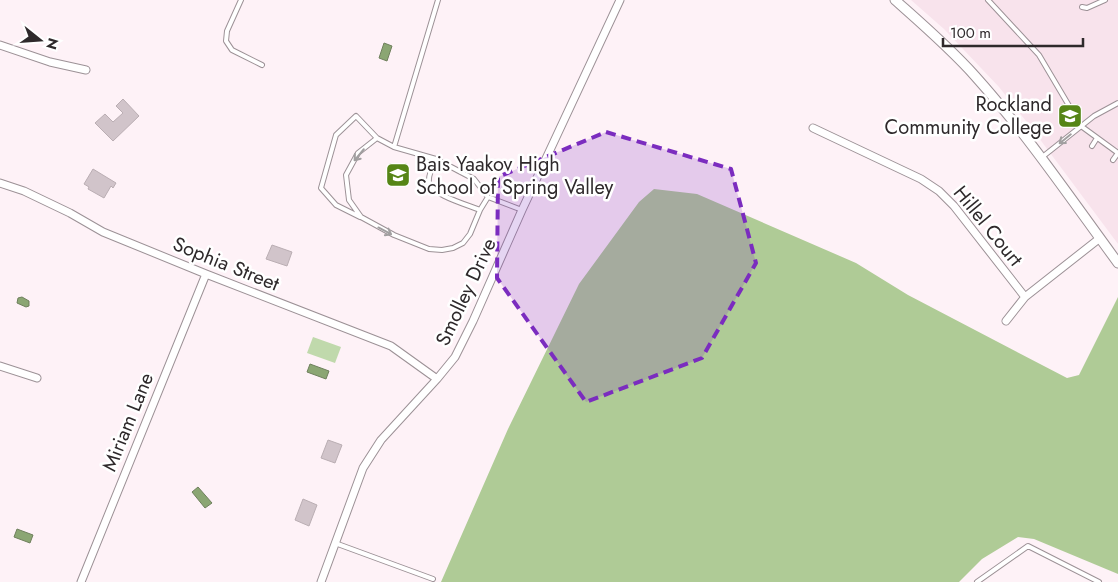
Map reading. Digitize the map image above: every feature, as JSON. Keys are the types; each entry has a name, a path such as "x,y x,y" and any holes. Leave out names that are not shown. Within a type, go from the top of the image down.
{"street":[{"name":"Smolley Drive","path":"321,582 363,468 381,440 438,379 455,357 620,0"},
{"path":"894,0 936,36 973,74 1041,158 1118,262"},
{"path":"0,45 50,62 86,70"},
{"name":"Hillel Court","path":"814,128 921,179 939,191 954,206 1025,297"},
{"name":"Sophia Street","path":"0,183 24,191 70,213 103,232 391,346 438,379"},
{"path":"1006,321 1025,297 1100,238"},
{"name":"Miriam Lane","path":"80,582 206,274"},
{"path":"0,366 37,378"}],"lane":[{"path":"241,0 227,31 226,41 232,50 262,65"},
{"path":"394,147 438,0"},
{"path":"988,0 1038,55 1081,126 1118,153 1113,160"},
{"path":"1082,7 1086,8 1104,0"},
{"path":"1041,158 1094,116 1118,103"},
{"path":"488,197 480,210 470,234 463,243 453,248 442,250 429,249 394,235 336,206 321,188 336,135 356,116 377,138 394,147 436,159 474,179 488,197 522,210"},
{"path":"360,218 349,200 346,175 358,153 377,138"},
{"path":"1092,146 1097,138"},
{"path":"436,159 428,180 430,187 436,193 480,210"},
{"path":"335,543 433,580"},
{"path":"977,582 1028,546 1099,582"}],"highlighted area":[{"path":"606,132 731,169 756,263 702,358 586,402 497,278 498,177"}],"shaded area":[{"name":"Rockland Community College","path":"911,0 1118,0 1118,244 999,87 944,29"},
{"path":"384,43 392,46 387,61 379,58"},
{"path":"654,189 697,194 856,263 908,295 1067,378 1079,375 1118,297 1118,574 1034,539 1018,537 982,559 959,582 441,582 508,429 579,284 639,202"},
{"path":"22,297 29,301 29,306 26,307 17,303 18,298"},
{"path":"313,337 341,347 335,363 307,353"},
{"path":"310,364 329,371 326,379 307,372"},
{"path":"198,487 212,503 205,508 192,492"},
{"path":"17,529 33,535 30,543 14,537"}],"building":[{"path":"123,99 139,116 113,141 95,123 105,114 113,122 123,113 116,106"},
{"path":"93,169 116,183 113,188 111,186 104,198 88,189 89,187 84,184"},
{"path":"272,245 292,252 287,266 266,259"},
{"path":"328,440 342,445 335,463 321,458"},
{"path":"303,499 317,505 309,526 295,520"}],"place":[{"name":"Rockland Community College","path":"1070,116"},
{"name":"Bais Yaakov High School of Spring Valley","path":"398,175"}]}
